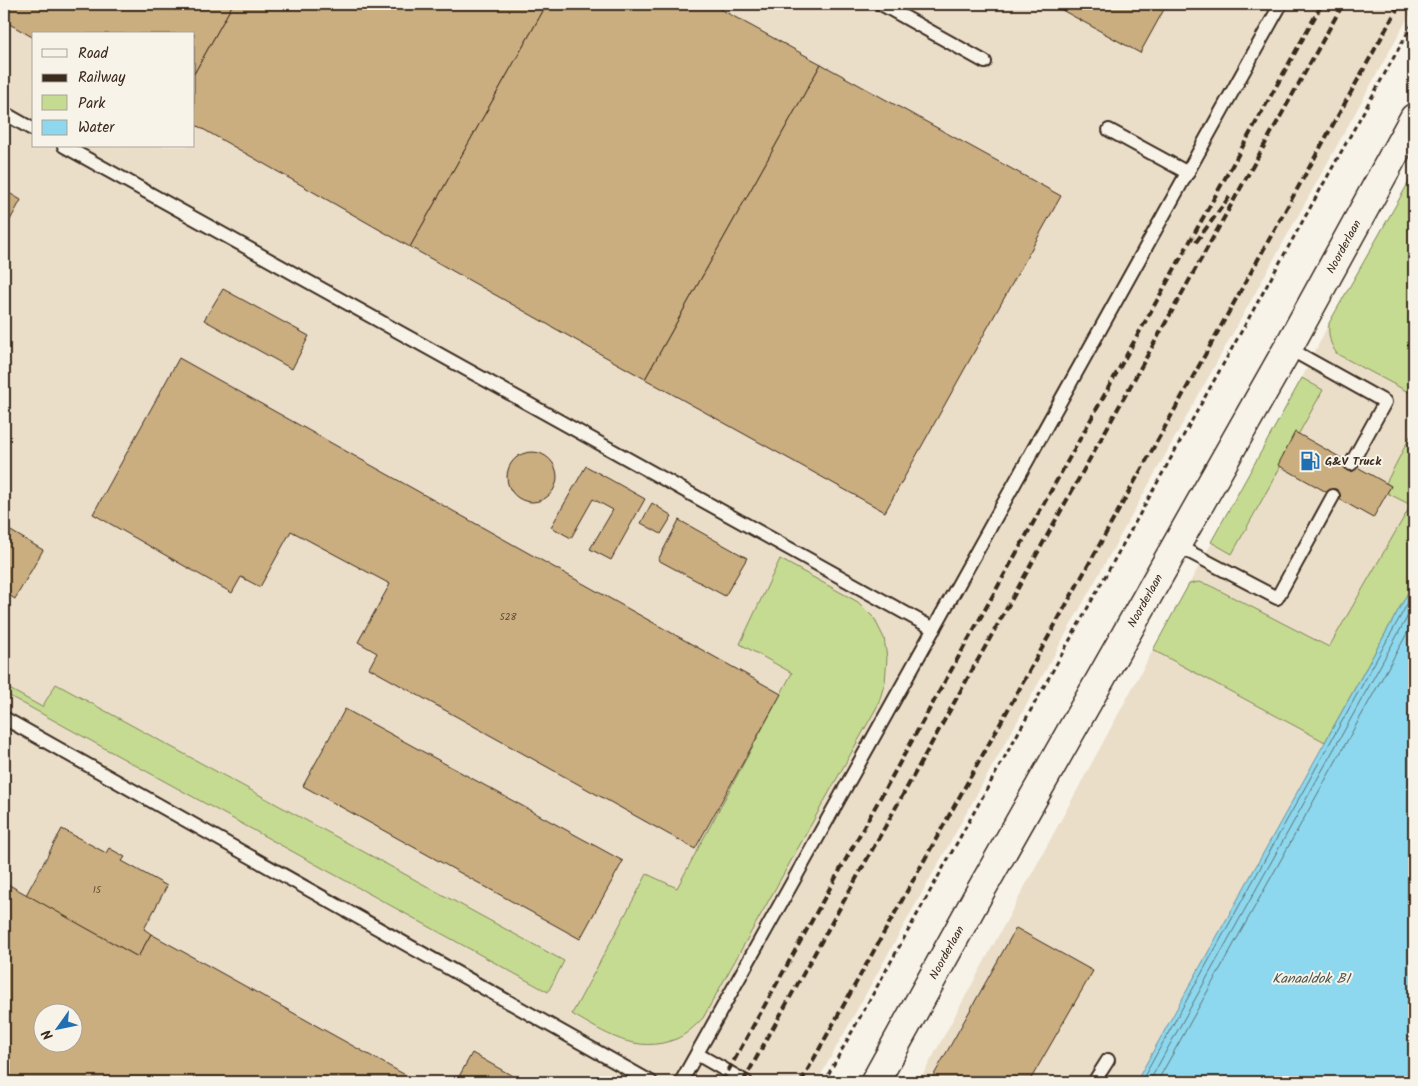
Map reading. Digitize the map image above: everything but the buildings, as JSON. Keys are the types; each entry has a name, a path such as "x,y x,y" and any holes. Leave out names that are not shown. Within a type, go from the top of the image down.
{"main road":[{"name":"Noorderlaan","path":"875,1082 981,890 1288,348 1414,118"}],"lane":[{"path":"881,4 986,62"},
{"path":"681,1082 1281,4"},
{"path":"4,113 32,129"},
{"path":"1109,130 1188,173"},
{"path":"68,148 934,629"},
{"path":"1288,348 1385,402 1351,464"},
{"path":"1176,544 1277,598 1333,496"},
{"path":"4,718 650,1082"},
{"path":"697,1054 746,1082"},
{"path":"1094,1082 1108,1060"}],"path":[{"path":"824,1082 1414,20"}],"shaded area":[{"path":"4,4 1414,4 817,1082 4,1082"},
{"path":"1414,173 1414,582 1136,1082 919,1082 1302,378 1329,323"}],"green space":[{"path":"1414,173 1414,395 1337,354 1330,340 1329,323"},
{"path":"1302,378 1323,390 1232,554 1211,542"},
{"path":"1414,429 1414,582 1325,742 1153,650 1189,584 1199,582 1209,585 1329,647 1411,505 1387,493 1391,486 1386,483"},
{"path":"780,559 858,602 874,618 884,638 887,658 885,682 878,705 703,1018 694,1027 676,1039 648,1045 621,1040 572,1014 647,874 677,888 792,673 740,644"},
{"path":"56,684 564,961 548,992 4,693 4,686 42,707"}],"water":[{"name":"Kanaaldok B1","path":"1414,582 1414,1082 1136,1082"}],"railway":[{"path":"722,1082 1322,4"},
{"path":"743,1082 1343,4"},
{"path":"801,1082 1400,4"},
{"path":"1196,242 1230,196"}],"place":[{"name":"G&V Truck","path":"1310,461"}]}
